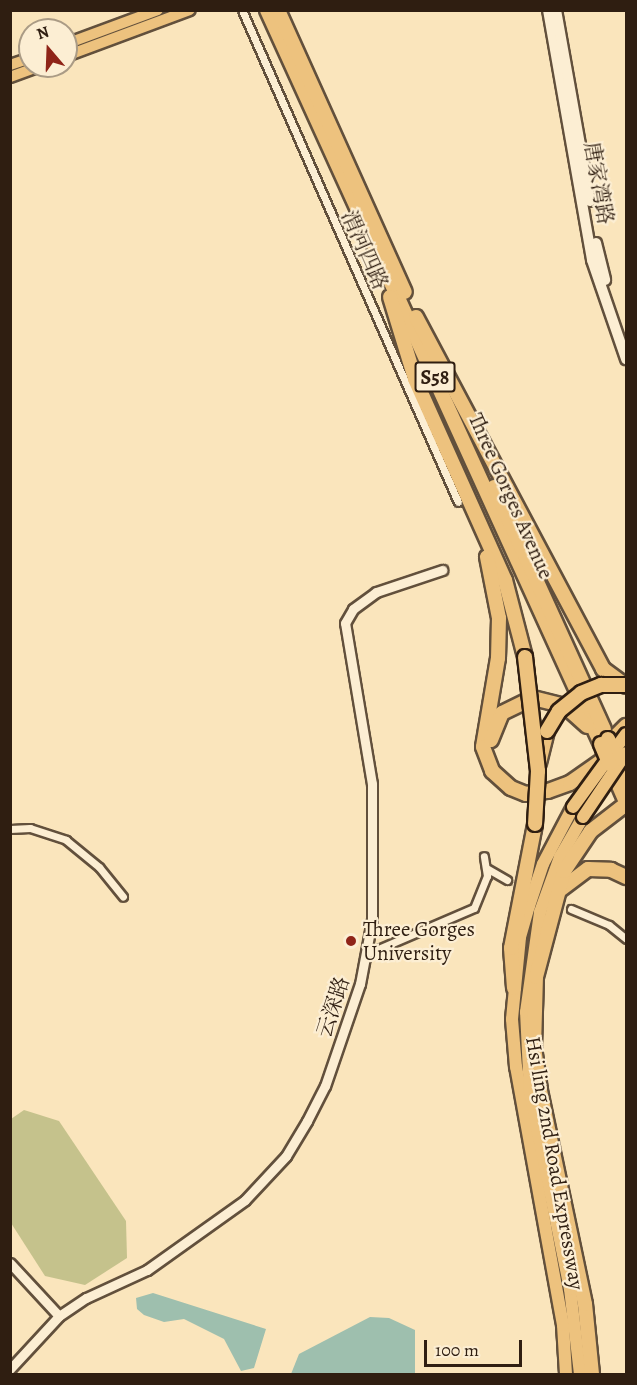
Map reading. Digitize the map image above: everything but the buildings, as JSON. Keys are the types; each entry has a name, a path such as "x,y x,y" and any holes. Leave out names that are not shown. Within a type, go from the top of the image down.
{"highway":[{"name":"Three Gorges Avenue","path":"267,10 380,260 605,742 618,759 627,777"},
{"name":"Three Gorges Avenue","path":"278,10 605,742"},
{"path":"380,260 415,379 505,580 525,657 538,771"},
{"path":"416,317 603,669 627,686"},
{"path":"478,520 498,603 498,658 483,747 492,771 511,788 526,794 548,791 570,783 627,744"},
{"path":"514,988 511,948 535,824 538,771 547,730 566,704 590,689 627,686"},
{"path":"605,742 565,706 533,698 502,713 490,748 505,777 528,787 544,787 580,772 627,726"},
{"name":"Hsi ling 2nd Road Expressway","path":"566,1374 557,1292 512,1019 514,988 529,906 543,864 573,807 627,735"},
{"name":"Three Gorges Avenue","path":"618,759 627,803"},
{"name":"Hsi ling 2nd Road Expressway","path":"580,1374 570,1289 536,1129 526,1047 527,985 540,912 560,857 618,759"},
{"path":"592,1374 585,1304 534,1047 536,976 550,911 567,865 591,831 627,803"},
{"path":"550,911 557,893 576,873 602,868 627,877"}],"main road":[{"path":"78,40 158,10"},
{"path":"78,52 190,10"},
{"name":"唐家湾路","path":"548,10 592,260 627,358"},
{"name":"唐家湾路","path":"556,10 597,250 627,340"}],"street":[{"name":"渭河四路","path":"242,10 458,502"},
{"name":"云深路","path":"10,1369 59,1316 177,1250 269,1176 308,1121 325,1086 369,953 376,857 372,784 345,623 353,609 376,592 442,570"},
{"path":"10,829 30,828 66,840 99,867 123,897"},
{"path":"369,953 474,908 488,869 484,856"},
{"path":"488,869 507,880"},
{"path":"571,909 609,925 627,939"},
{"path":"10,1263 59,1316"}],"shaded area":[{"path":"24,1110 59,1121 126,1221 127,1258 85,1285 45,1276 11,1223 11,1119"},
{"path":"153,1293 266,1329 254,1368 241,1371 224,1339 184,1319 164,1322 144,1315 137,1309 136,1298"},
{"path":"370,1317 389,1318 415,1330 415,1374 291,1374 299,1354"}],"tunnel":[{"path":"507,880 524,887"}],"place":[{"name":"Three Gorges University","path":"351,941"}]}
